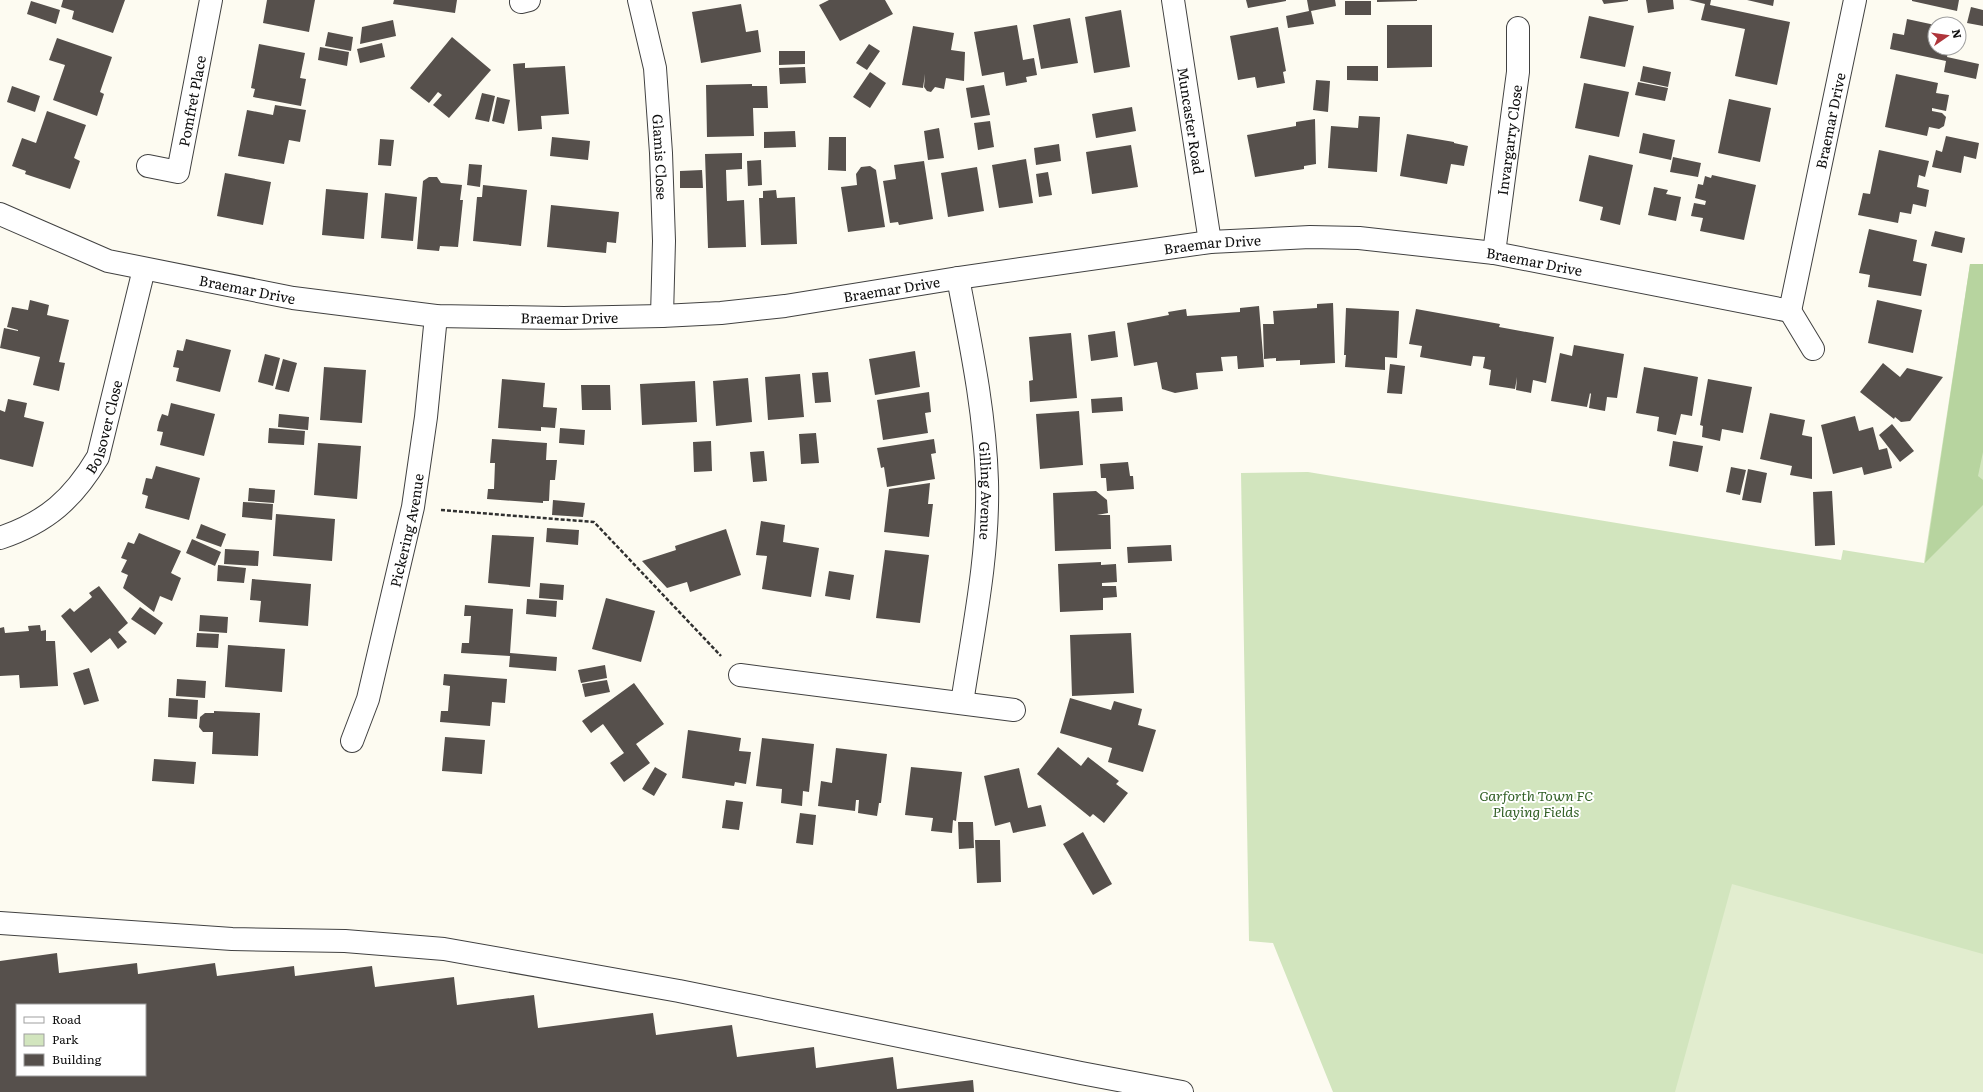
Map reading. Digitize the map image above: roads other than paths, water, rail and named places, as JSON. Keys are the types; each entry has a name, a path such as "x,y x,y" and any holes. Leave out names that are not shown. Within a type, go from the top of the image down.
{"street":[{"name":"Pomfret Place","path":"148,166 178,172 211,0"},
{"name":"Glamis Close","path":"639,0 655,76 664,241 662,316"},
{"name":"Muncaster Road","path":"1173,0 1210,242"},
{"name":"Braemar Drive","path":"0,214 108,261 294,298 436,316 564,318 662,316 785,306 958,278 1210,242 1310,237 1359,238 1494,253 1790,311 1855,0"},
{"name":"Invargarry Close","path":"1494,253 1518,72 1518,28"},
{"name":"Bolsover Close","path":"0,538 21,531 45,518 66,501 84,480 98,457 144,269"},
{"name":"Gilling Avenue","path":"958,278 981,401 987,483 983,564 962,704"},
{"path":"1790,311 1813,349"},
{"name":"Pickering Avenue","path":"352,741 368,699 413,507 426,417 436,316"},
{"path":"740,675 1014,710"},
{"path":"0,923 232,939 352,941 444,949 680,991 1182,1092"}],"park label":[{"name":"Garforth Town FC Playing Fields","path":"1536,804"}]}
